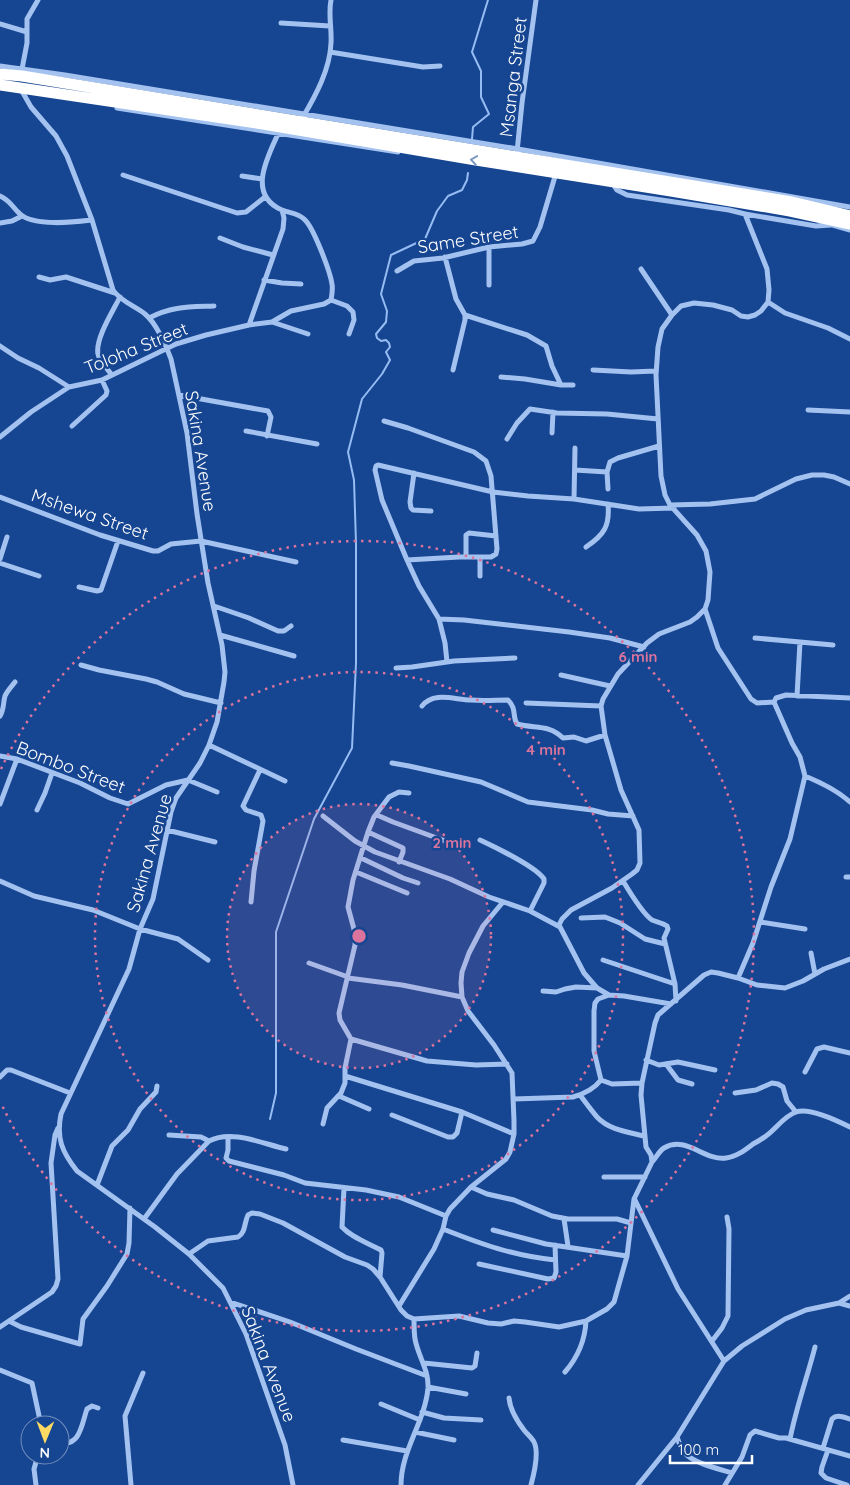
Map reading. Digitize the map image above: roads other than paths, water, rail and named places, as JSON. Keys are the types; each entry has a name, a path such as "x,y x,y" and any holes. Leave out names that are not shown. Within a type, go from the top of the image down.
{"highway":[{"path":"0,74 302,118 335,132"},
{"path":"0,85 379,139 517,153 792,202 850,216"},
{"path":"379,139 451,156 781,209 850,224"}],"street":[{"path":"22,69 27,43 27,19 38,0"},
{"path":"302,118 314,99 326,70 331,42 331,0"},
{"name":"Msanga Street","path":"517,153 536,0"},
{"path":"281,23 330,26"},
{"path":"0,24 27,32"},
{"path":"330,52 423,67 440,66"},
{"path":"0,66 302,118 850,207"},
{"path":"0,90 428,157 451,156"},
{"path":"23,93 31,107 62,145 92,220 111,284 118,295 102,333 98,350 99,358 111,374"},
{"path":"278,134 268,155 262,180 265,197 278,208 298,215 308,222 321,250 332,282 331,300 348,306 353,312 354,320 348,334"},
{"name":"Same Street","path":"397,271 414,261 533,241 540,227 557,172"},
{"path":"124,175 237,213 246,212 265,197"},
{"path":"242,176 262,180"},
{"path":"611,182 617,190 627,195 729,210 816,226 831,225"},
{"path":"0,196 9,201 22,216 33,220 50,223 92,220"},
{"path":"249,325 283,229 284,218 282,210"},
{"path":"560,927 560,922 571,910 623,881 637,870 640,863 639,830 621,790 605,735 601,706 603,699 618,674 644,647 659,634 690,622 705,609 710,582 709,562 706,551 697,535 672,506 666,495 661,476 656,371 658,347 662,329 681,306 694,303 713,305 748,317 761,311 768,302 767,268 745,214"},
{"path":"0,223 12,222 22,216"},
{"path":"820,218 831,225 850,230"},
{"path":"220,238 243,248 273,255"},
{"path":"489,247 489,285"},
{"path":"445,257 456,299 465,315 453,370"},
{"path":"641,269 672,315"},
{"name":"Sakina Avenue","path":"39,277 50,280 66,277 118,295 149,318 167,347 172,358 187,433 201,541 220,635 225,672 217,722 209,745 200,763 176,798 166,830 153,899 140,929 129,969 61,1114 58,1126 60,1138 63,1150 77,1171 130,1208 189,1254 223,1288 246,1334 285,1445 293,1485"},
{"path":"264,280 301,284"},
{"name":"Toloha Street","path":"0,437 31,412 69,387 102,380 167,347 206,334 272,322 291,311 324,304 331,300"},
{"path":"768,302 784,313 828,328 850,339"},
{"path":"149,318 174,308 214,306"},
{"path":"465,315 527,335 546,346 552,366 561,385"},
{"path":"272,322 308,334"},
{"path":"0,346 69,387"},
{"path":"593,370 656,371"},
{"path":"501,377 573,385"},
{"path":"72,426 106,395 106,388 102,380"},
{"path":"179,395 268,412 271,417 267,436"},
{"path":"507,439 517,422 530,409 658,419"},
{"path":"808,410 850,412"},
{"path":"552,433 553,412"},
{"path":"384,421 474,452 486,461 491,476 496,554 491,557 407,560"},
{"path":"246,431 317,444"},
{"path":"608,488 607,472 610,462 659,446"},
{"path":"574,499 575,448"},
{"path":"447,662 445,643 439,619 419,586 382,500 375,468 378,465 493,492 574,499 638,509 755,499 796,479 812,475 834,477 850,484"},
{"path":"575,470 607,472"},
{"path":"414,473 410,502 411,508 413,510 432,511"},
{"name":"Mshewa Street","path":"0,497 118,541 153,551 158,551 171,544 201,541 296,562"},
{"path":"586,547 604,532 608,517 608,504"},
{"path":"466,557 466,535 468,533 496,536"},
{"path":"0,559 7,536"},
{"path":"79,587 101,590 118,541"},
{"path":"480,557 480,576"},
{"path":"0,563 38,576"},
{"path":"214,606 278,631 284,631 291,626"},
{"path":"705,609 718,648 750,699 757,703 774,702"},
{"path":"439,619 569,632 610,638 644,647"},
{"path":"220,635 294,656"},
{"path":"755,638 833,645"},
{"path":"797,696 800,642"},
{"path":"396,668 447,662 515,658"},
{"path":"80,665 156,682 184,694 220,703"},
{"path":"561,675 610,686"},
{"path":"0,716 8,690 15,682"},
{"path":"774,702 776,698 786,695 850,698"},
{"path":"422,706 430,699 440,697 472,700 508,700 514,709 515,720 518,724 556,731 563,738 574,737 586,741 605,735"},
{"path":"738,978 753,943 771,887 790,839 806,776 800,757 774,702"},
{"path":"526,704 601,706"},
{"path":"209,745 285,781"},
{"name":"Bombo Street","path":"0,756 17,759 128,804 166,784 188,780"},
{"path":"0,804 17,759"},
{"path":"392,763 481,782 528,802 633,816"},
{"path":"251,902 254,871 263,821 261,815 246,810 243,806 260,770"},
{"path":"37,810 52,773"},
{"path":"806,776 841,793 850,802"},
{"path":"188,780 217,792"},
{"path":"323,1124 327,1108 339,1096 343,1088 351,1039 339,1015 356,938 349,913 349,900 353,880 368,832 377,814 389,798 399,792 409,793"},
{"path":"377,814 393,822 445,841"},
{"path":"323,816 346,834 383,856 450,879 530,912 560,927 584,973 597,988 609,995"},
{"path":"166,830 215,842"},
{"path":"368,832 403,848 399,862"},
{"path":"480,840 518,860 542,876 544,883 530,912"},
{"path":"361,858 418,883"},
{"path":"356,872 407,893"},
{"path":"0,881 34,896 93,910 140,929 178,939 208,960"},
{"path":"623,881 632,897 648,916 667,926 668,929 664,938 674,984 673,1002"},
{"path":"399,1306 434,1250 450,1209 471,1186 506,1159 510,1152 514,1134 512,1073 468,1011 462,997 460,983 469,953 483,926 503,902"},
{"path":"581,918 605,917 620,923 645,939 665,944"},
{"path":"760,922 805,929"},
{"path":"811,953 815,974"},
{"path":"603,960 674,984"},
{"path":"652,1162 644,1136 642,1083 658,1015 704,975 711,972 757,984 785,988 832,966 850,960"},
{"path":"309,963 348,978 402,985 462,997"},
{"path":"543,991 556,992 565,989 597,988"},
{"path":"601,1080 594,1051 594,1011 595,1003 598,999 609,995 673,1002"},
{"path":"351,1039 427,1061 476,1065 507,1064"},
{"path":"805,1072 817,1048 824,1047 850,1054"},
{"path":"646,1060 659,1065 678,1062 715,1070"},
{"path":"666,1064 678,1080 692,1084"},
{"path":"0,1077 6,1070 11,1070 70,1093"},
{"path":"345,1076 462,1112 514,1134"},
{"path":"601,1080 612,1084 642,1083"},
{"path":"514,1099 573,1097 594,1088 601,1080"},
{"path":"735,1093 756,1090 772,1083 778,1084 783,1087 787,1101 796,1112"},
{"path":"97,1185 112,1146 128,1130 140,1109 156,1092 158,1086"},
{"path":"580,1095 598,1119 608,1126 620,1131 644,1136"},
{"path":"339,1096 369,1109"},
{"path":"189,1254 208,1240 242,1235 248,1216 255,1213 283,1223 345,1257 374,1269 407,1316 414,1319 459,1316 488,1323 500,1324 514,1321 559,1327 586,1321 607,1309 614,1302 627,1256 634,1199 652,1162 663,1148 674,1144 689,1146 719,1158 734,1156 766,1136 796,1112 801,1111 810,1112 850,1127"},
{"path":"392,1115 448,1137 453,1137 457,1133 462,1112"},
{"path":"0,1327 52,1292 56,1286 58,1279 51,1163 58,1126"},
{"path":"169,1135 201,1138 209,1141"},
{"path":"228,1136 226,1158 229,1161 305,1183 366,1190 400,1197 446,1216"},
{"path":"144,1219 177,1174 214,1138 228,1136 254,1140 286,1149"},
{"path":"604,1177 644,1177"},
{"path":"471,1186 487,1194 514,1200 537,1211 564,1219 617,1219 631,1222"},
{"path":"344,1188 342,1227 369,1245 381,1250 380,1277"},
{"path":"634,1199 678,1289 724,1362"},
{"path":"9,1322 80,1344 83,1319 127,1254 130,1208"},
{"path":"712,1342 728,1316 728,1217"},
{"path":"564,1219 568,1246"},
{"path":"442,1229 492,1248 555,1260"},
{"path":"493,1230 555,1245 627,1256"},
{"path":"479,1264 548,1279 554,1278 556,1272 555,1245"},
{"path":"638,1485 677,1437 724,1362 742,1346 785,1319 806,1310 839,1303 850,1296"},
{"path":"230,1302 290,1322 427,1376"},
{"path":"839,1303 850,1306"},
{"path":"401,1485 403,1463 420,1420 428,1388 424,1363 415,1339 414,1319"},
{"path":"565,1372 577,1358 582,1346 586,1321"},
{"path":"790,1439 793,1422 815,1347"},
{"path":"424,1363 472,1368 475,1366 477,1353"},
{"path":"0,1370 32,1384 39,1415"},
{"path":"131,1485 124,1416 143,1373"},
{"path":"428,1388 466,1394"},
{"path":"509,1398 516,1417 534,1443 535,1468 532,1485"},
{"path":"381,1404 420,1420"},
{"path":"70,1443 79,1433 87,1409 92,1406 98,1408"},
{"path":"422,1412 444,1418 481,1420"},
{"path":"847,1485 826,1478 821,1473 832,1420 837,1416 850,1419"},
{"path":"415,1432 454,1440"},
{"path":"725,1485 742,1457 752,1433 759,1432 790,1439 850,1456"},
{"path":"677,1437 688,1456 732,1473"},
{"path":"343,1440 407,1451"},
{"path":"35,1465 36,1485"}],"waterway":[{"path":"472,139 473,127 489,114 481,97 481,71 472,52 488,0"},
{"path":"270,1119 276,1093 276,932 314,819 352,748 356,663 356,543 354,480 348,452 362,399 382,374 390,360 386,352 390,347 389,343 386,340 381,341 377,338 376,334 386,322 387,311 381,294 391,255 425,239 437,211 448,196 462,190 468,173"}]}
